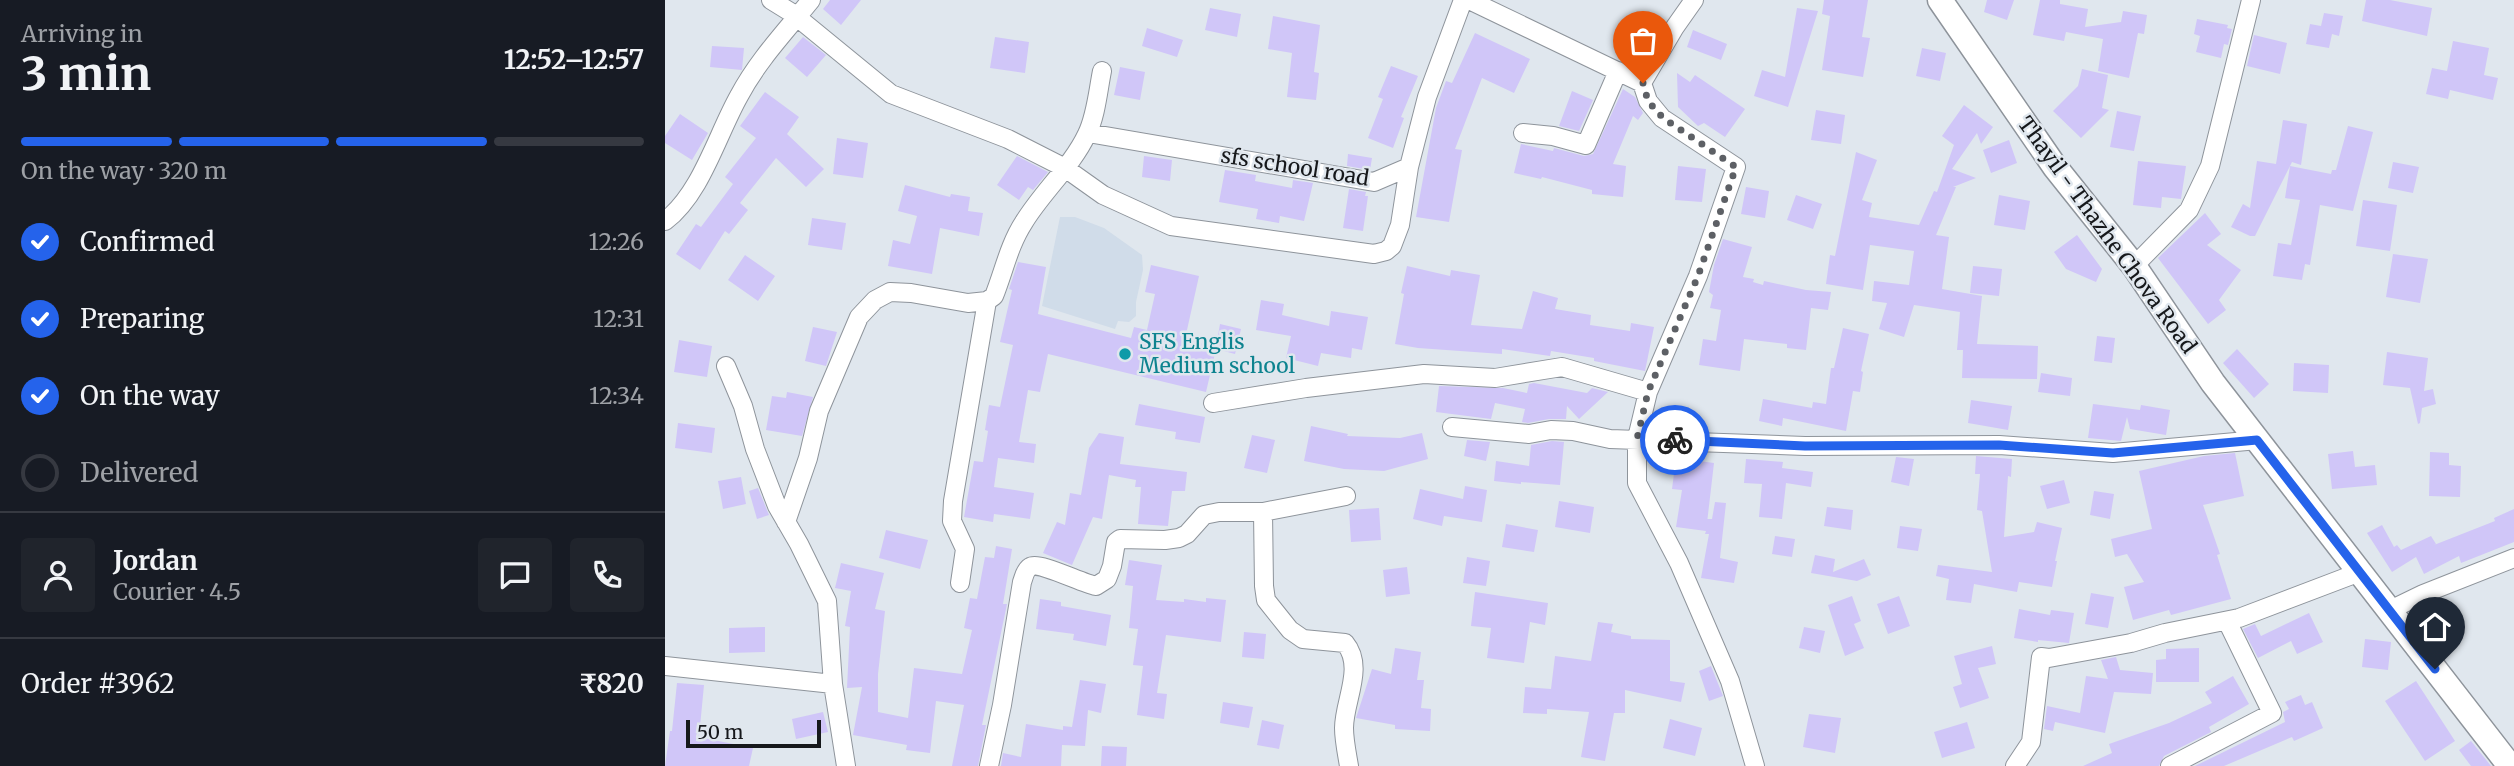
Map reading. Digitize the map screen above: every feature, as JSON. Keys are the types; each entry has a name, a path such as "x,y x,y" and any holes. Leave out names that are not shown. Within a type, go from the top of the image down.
{"street":[{"path":"771,0 797,17 891,94 1008,139 1065,168 1103,195 1171,226 1374,254 1386,251 1392,246 1400,225 1409,167 1427,97 1463,0"},
{"path":"665,221 689,194 739,95 775,42 811,0"},
{"path":"1469,0 1643,83"},
{"path":"1694,0 1643,83 1648,101 1663,118 1736,167 1698,276 1648,392 1637,439 1637,483 1679,563 1730,681 1755,766"},
{"name":"Thayil - Thazhe Chova Road","path":"1940,0 2055,167 2134,266 2213,383 2511,766"},
{"path":"2134,266 2189,210 2210,166 2251,0"},
{"path":"786,522 819,411 859,317 875,300 890,292 968,303 986,301 994,296 1008,253 1023,223 1088,133 1102,71"},
{"path":"1523,133 1553,135 1586,145 1618,71"},
{"name":"sfs school road","path":"1088,133 1374,182 1409,167"},
{"path":"960,583 965,549 952,520 953,501 986,301"},
{"path":"726,366 743,406 755,449 777,506 827,601 833,684 848,766"},
{"path":"1213,403 1306,388 1423,374 1495,378 1562,367 1648,392"},
{"path":"1452,427 1529,434 1551,430 1573,431 1610,439 1805,446 1999,445 2113,453 2257,440"},
{"path":"989,766 1022,582 1026,570 1031,566 1040,566 1095,586 1107,579 1116,542 1120,538 1178,538 1187,534 1204,515 1219,512 1263,512 1346,496"},
{"path":"1263,512 1266,600 1290,630 1303,639 1345,643 1353,652 1354,670 1344,727 1349,766"},
{"path":"2390,610 2514,558"},
{"path":"2015,766 2031,742 2041,657 2049,658 2131,643 2165,633 2227,621 2360,572"},
{"path":"2170,766 2272,713 2227,621"},
{"path":"665,666 833,684"}],"shaded area":[{"path":"1060,217 1075,217 1104,228 1142,255 1143,270 1136,302 1136,316 1129,322 1118,321 1115,329 1042,306"}],"building":[{"path":"830,0 861,0 841,25 823,9"},
{"path":"1824,0 1868,0 1862,37 1870,38 1863,77 1822,70 1830,16 1822,14"},
{"path":"1987,0 2014,0 2007,20 1984,12"},
{"path":"2040,0 2060,0 2060,4 2088,9 2085,27 2121,22 2123,11 2147,15 2144,34 2138,33 2129,78 2098,71 2103,39 2066,32 2064,41 2033,35"},
{"path":"2366,0 2390,0 2432,8 2427,36 2362,21"},
{"path":"1210,8 1241,14 1237,37 1205,30"},
{"path":"1797,8 1818,11 1788,107 1754,96 1762,70 1785,77"},
{"path":"2324,13 2343,16 2339,36 2332,34 2329,48 2306,44 2310,24 2321,26"},
{"path":"1273,16 1320,25 1314,72 1319,73 1316,100 1287,97 1292,53 1268,49"},
{"path":"2197,19 2228,25 2227,28 2232,29 2228,45 2224,44 2221,58 2196,52 2200,36 2194,34"},
{"path":"1147,28 1183,40 1177,57 1142,46"},
{"path":"1693,30 1727,44 1721,60 1687,47"},
{"path":"1475,33 1530,59 1514,93 1482,78 1455,149 1462,150 1449,222 1416,217 1436,108 1446,81 1452,83"},
{"path":"2254,35 2287,43 2280,74 2247,66"},
{"path":"803,37 826,55 807,77 785,58"},
{"path":"995,37 1029,42 1025,73 990,68"},
{"path":"2453,41 2489,48 2484,75 2498,78 2493,100 2450,90 2448,99 2426,94 2432,68 2447,71"},
{"path":"712,46 744,48 742,70 710,67"},
{"path":"1922,48 1946,53 1940,81 1916,76"},
{"path":"1391,66 1418,76 1401,117 1404,118 1393,148 1368,138 1383,99 1378,97"},
{"path":"1120,67 1145,72 1140,100 1114,95"},
{"path":"2082,69 2108,75 2102,108 2109,110 2081,138 2053,111 2078,86"},
{"path":"1677,73 1690,82 1695,75 1745,109 1725,137 1704,123 1698,126 1678,107"},
{"path":"1623,89 1635,97 1643,113 1638,120 1633,116 1613,164 1626,166 1623,197 1592,194 1592,190 1514,173 1521,144 1553,151 1554,148 1584,156 1593,154"},
{"path":"1572,91 1593,100 1579,131 1559,126"},
{"path":"765,92 799,117 787,134 824,169 806,187 776,158 740,203 748,210 729,234 725,231 700,270 676,254 696,224 701,227 733,184 725,177 756,138 740,126"},
{"path":"1964,105 1993,127 1981,144 1977,133 1952,169 1976,178 1953,187 1956,187 1936,235 1949,237 1942,289 1982,296 1977,344 2038,346 2037,379 1962,378 1963,350 1957,350 1960,312 1914,305 1904,337 1879,329 1887,303 1872,301 1874,281 1909,285 1914,251 1870,245 1863,290 1826,284 1830,255 1835,256 1856,152 1877,160 1862,200 1872,203 1869,217 1919,225 1934,191 1937,192 1954,145 1942,136"},
{"path":"1816,110 1845,115 1841,144 1811,140"},
{"path":"2117,111 2141,116 2134,151 2110,147"},
{"path":"680,114 708,133 692,160 665,143 665,136"},
{"path":"2283,120 2307,124 2301,165 2292,162 2255,236 2250,236 2231,227 2243,204 2250,208 2257,161 2276,164"},
{"path":"2348,126 2373,132 2353,211 2320,205 2310,265 2305,264 2302,280 2273,276 2278,243 2291,245 2300,200 2285,198 2290,166 2331,174 2332,170 2336,170"},
{"path":"837,138 868,143 863,178 833,174"},
{"path":"2009,140 2017,163 1991,173 1983,150"},
{"path":"1348,154 1372,158 1370,170 1347,166"},
{"path":"1017,156 1048,172 1033,190 1028,187 1019,200 997,185"},
{"path":"1144,156 1172,160 1170,181 1142,177"},
{"path":"2138,161 2186,166 2181,199 2162,197 2161,208 2133,205"},
{"path":"2393,162 2419,167 2413,193 2388,188"},
{"path":"1678,166 1706,169 1702,202 1675,200"},
{"path":"1225,170 1256,175 1255,181 1292,188 1293,180 1313,183 1304,221 1280,216 1279,223 1256,219 1258,209 1219,202"},
{"path":"905,185 950,197 951,194 970,197 968,211 983,213 979,236 940,228 932,274 888,266 893,240 910,244 917,216 898,211"},
{"path":"1746,187 1769,191 1765,218 1741,214"},
{"path":"1349,189 1366,192 1365,196 1368,196 1363,231 1343,228"},
{"path":"1796,195 1822,204 1813,229 1787,220"},
{"path":"1999,195 2030,201 2025,230 1994,225"},
{"path":"2363,200 2397,205 2390,251 2356,246"},
{"path":"2205,213 2221,234 2207,245 2241,270 2219,300 2226,310 2208,324 2158,258"},
{"path":"812,218 846,223 842,250 808,245"},
{"path":"2077,235 2102,269 2096,282 2066,269 2054,252"},
{"path":"1723,239 1752,247 1743,277 1754,279 1753,282 1763,285 1764,281 1831,292 1828,310 1811,308 1806,350 1787,348 1787,344 1744,339 1740,371 1699,365 1703,339 1716,341 1721,310 1710,308 1713,295 1709,292"},
{"path":"2393,254 2428,259 2420,303 2386,297"},
{"path":"745,255 775,276 758,301 728,280"},
{"path":"1018,262 1046,267 1038,314 1131,338 1134,327 1147,330 1155,294 1145,292 1151,265 1199,276 1185,339 1216,347 1220,324 1241,329 1235,354 1216,349 1206,392 1048,354 1040,392 1028,390 1019,442 1036,444 1034,463 998,458 994,487 1034,493 1030,519 994,514 993,522 964,517 974,461 983,462 989,405 1000,407 1013,345 1000,342 1012,290 1009,289"},
{"path":"1407,266 1450,276 1451,270 1480,275 1471,325 1522,329 1533,291 1558,298 1555,309 1591,315 1590,325 1630,331 1631,323 1654,327 1645,371 1594,361 1594,358 1551,351 1550,356 1502,349 1502,354 1395,344"},
{"path":"1973,266 2002,269 1999,296 1970,293"},
{"path":"1261,300 1284,304 1282,315 1329,326 1331,311 1368,317 1362,350 1352,348 1351,358 1321,353 1318,366 1286,358 1291,336 1256,330"},
{"path":"813,327 837,332 826,366 805,361"},
{"path":"1843,328 1869,334 1861,371 1860,392 1853,391 1846,431 1783,418 1782,426 1759,421 1763,399 1812,408 1813,402 1826,404 1831,368 1834,368"},
{"path":"2097,336 2115,338 2112,363 2094,361"},
{"path":"679,340 712,346 707,377 674,372"},
{"path":"2237,349 2269,384 2254,398 2223,363"},
{"path":"2387,352 2428,358 2424,391 2433,389 2436,404 2422,408 2418,424 2410,388 2383,385"},
{"path":"2294,363 2329,365 2328,393 2293,391"},
{"path":"2041,373 2072,378 2070,396 2038,392"},
{"path":"1529,384 1587,393 1592,388 1608,392 1579,419 1567,406 1566,419 1528,423 1522,422 1525,409 1495,403 1491,419 1436,412 1439,386 1503,388 1527,393"},
{"path":"787,392 813,397 802,436 766,430 772,396 786,398"},
{"path":"1971,400 2012,406 2008,430 1968,423"},
{"path":"1139,404 1205,417 1200,443 1175,439 1176,432 1135,425"},
{"path":"2093,404 2140,410 2141,405 2170,410 2166,435 2130,429 2127,417 2121,441 2088,438"},
{"path":"678,423 715,428 712,453 675,448"},
{"path":"1311,426 1348,434 1347,436 1400,438 1422,433 1428,459 1384,471 1344,469 1304,461"},
{"path":"1099,433 1124,437 1120,464 1187,472 1185,491 1172,491 1168,526 1138,524 1141,487 1135,487 1136,480 1109,475 1102,519 1093,517 1072,565 1043,553 1057,522 1065,525 1070,493 1081,495 1089,448"},
{"path":"1252,435 1275,440 1267,473 1244,468"},
{"path":"1467,440 1490,442 1486,461 1464,456"},
{"path":"1564,442 1560,485 1494,481 1496,461 1529,466 1531,445"},
{"path":"2353,451 2355,467 2375,465 2377,485 2332,489 2328,454"},
{"path":"2430,452 2449,453 2449,465 2461,466 2460,497 2429,496"},
{"path":"2235,453 2244,496 2203,505 2220,554 2217,555 2231,599 2171,615 2169,610 2133,620 2124,587 2144,582 2127,554 2115,557 2111,539 2152,529 2139,471 2204,456"},
{"path":"1976,456 2012,459 2011,477 2008,476 2004,537 2034,532 2037,522 2062,528 2052,587 2019,582 2017,592 1974,584 1971,603 1946,600 1949,579 1936,576 1938,565 1992,572 1982,511 1977,510 1980,474 1975,474"},
{"path":"1896,457 1914,459 1909,486 1891,482"},
{"path":"1676,458 1714,463 1707,519 1712,519 1715,502 1726,503 1720,558 1738,562 1734,583 1701,578 1709,534 1705,534 1706,531 1676,527 1682,490 1672,489"},
{"path":"1746,459 1783,462 1782,468 1813,472 1811,487 1786,483 1782,519 1759,517 1762,484 1744,483"},
{"path":"741,477 746,504 723,509 718,481"},
{"path":"2064,480 2070,503 2047,509 2040,486"},
{"path":"1465,486 1487,490 1482,522 1444,516 1442,526 1413,519 1420,489 1463,499"},
{"path":"758,488 769,515 757,519 749,491"},
{"path":"2094,491 2114,494 2110,519 2090,515"},
{"path":"1559,501 1594,507 1590,533 1555,527"},
{"path":"1827,507 1853,510 1851,530 1824,526"},
{"path":"1379,508 1381,540 1351,542 1349,510"},
{"path":"2514,509 2514,542 2461,563 2459,556 2424,574 2416,557 2392,572 2367,533 2382,525 2394,547 2397,545 2401,550 2431,536 2436,544 2434,545 2495,521 2494,518"},
{"path":"1506,524 1538,530 1534,552 1502,547"},
{"path":"1900,526 1922,529 1918,551 1897,548"},
{"path":"886,530 928,540 920,569 879,558"},
{"path":"1775,536 1795,539 1792,557 1772,554"},
{"path":"996,546 1012,549 1003,604 1007,604 982,725 986,725 978,766 952,766 964,705 936,701 930,753 906,750 907,745 853,735 862,687 847,688 850,627 845,626 851,591 835,588 841,563 884,573 875,609 885,611 878,674 878,712 908,718 914,668 962,674 972,630 964,628 970,598 977,599 985,557 994,558"},
{"path":"1815,555 1835,559 1833,572 1864,559 1871,575 1857,581 1811,573"},
{"path":"1467,557 1490,561 1486,586 1463,583"},
{"path":"1129,560 1162,565 1156,600 1226,600 1221,642 1166,635 1157,693 1167,694 1164,719 1137,715 1143,666 1133,665 1138,629 1129,628 1133,586 1125,585"},
{"path":"1407,567 1410,594 1386,597 1383,570"},
{"path":"1475,592 1548,603 1545,625 1530,622 1524,663 1487,658 1491,628 1471,626"},
{"path":"2091,593 2114,597 2108,628 2085,624"},
{"path":"1852,596 1861,621 1854,624 1864,648 1845,656 1828,605"},
{"path":"1899,596 1910,626 1888,634 1877,604"},
{"path":"1040,599 1061,602 1061,606 1111,615 1106,646 1073,640 1074,634 1036,629"},
{"path":"2019,609 2050,615 2051,610 2074,613 2069,643 2014,638"},
{"path":"2309,613 2323,642 2297,654 2291,641 2258,658 2243,629 2255,624 2261,636"},
{"path":"1598,622 1613,624 1611,632 1631,636 1631,639 1670,640 1670,681 1685,683 1681,702 1625,690 1625,713 1614,713 1605,761 1581,757 1589,712 1547,709 1547,714 1523,713 1525,687 1551,689 1555,656 1591,661"},
{"path":"765,627 765,652 729,653 729,628"},
{"path":"1804,627 1825,631 1820,653 1799,648"},
{"path":"1244,632 1266,634 1264,659 1242,657"},
{"path":"2365,639 2391,642 2388,670 2362,667"},
{"path":"1992,646 1996,664 1978,668 1989,698 1960,708 1953,687 1962,684 1954,656"},
{"path":"1395,648 1421,652 1417,680 1424,680 1421,708 1431,709 1430,731 1395,729 1395,725 1356,718 1372,669 1391,674"},
{"path":"2199,648 2199,682 2156,682 2156,660 2166,659 2166,649"},
{"path":"2116,657 2120,670 2153,673 2151,694 2114,692 2105,733 2055,722 2053,731 2044,729 2047,706 2080,713 2086,676 2108,679 2101,660"},
{"path":"1711,666 1723,696 1709,701 1699,671"},
{"path":"2233,676 2249,704 2209,727 2211,732 2164,756 2159,766 2083,766 2112,753 2109,744 2169,723 2212,703 2205,692"},
{"path":"1080,680 1106,684 1101,713 1088,710 1085,746 1062,745 1061,766 1001,766 1003,753 1021,757 1026,724 1063,730 1063,726 1072,727"},
{"path":"2416,681 2455,741 2425,761 2385,701"},
{"path":"677,683 704,685 699,737 753,748 749,766 665,766"},
{"path":"2301,695 2305,705 2312,702 2323,728 2294,741 2292,737 2224,766 2195,766 2285,722 2283,712 2289,709 2285,702"},
{"path":"1223,702 1253,707 1249,728 1220,723"},
{"path":"823,712 828,732 796,739 792,719"},
{"path":"1809,714 1841,718 1835,753 1803,747"},
{"path":"1670,719 1702,728 1695,756 1663,748"},
{"path":"1262,720 1284,725 1279,749 1257,745"},
{"path":"1967,722 1975,748 1942,758 1934,732"},
{"path":"2471,741 2491,766 2471,766 2459,750"},
{"path":"1102,746 1127,747 1126,766 1101,766"}],"way so far":[{"path":"1643,83 1648,101 1663,118 1736,167 1698,276 1648,392 1637,439 1675,440"}],"place":[{"name":"SFS Englis Medium school","path":"1125,354"}],"route":[{"path":"1675,440 1805,446 1999,445 2113,453 2257,440 2435,669"}]}
